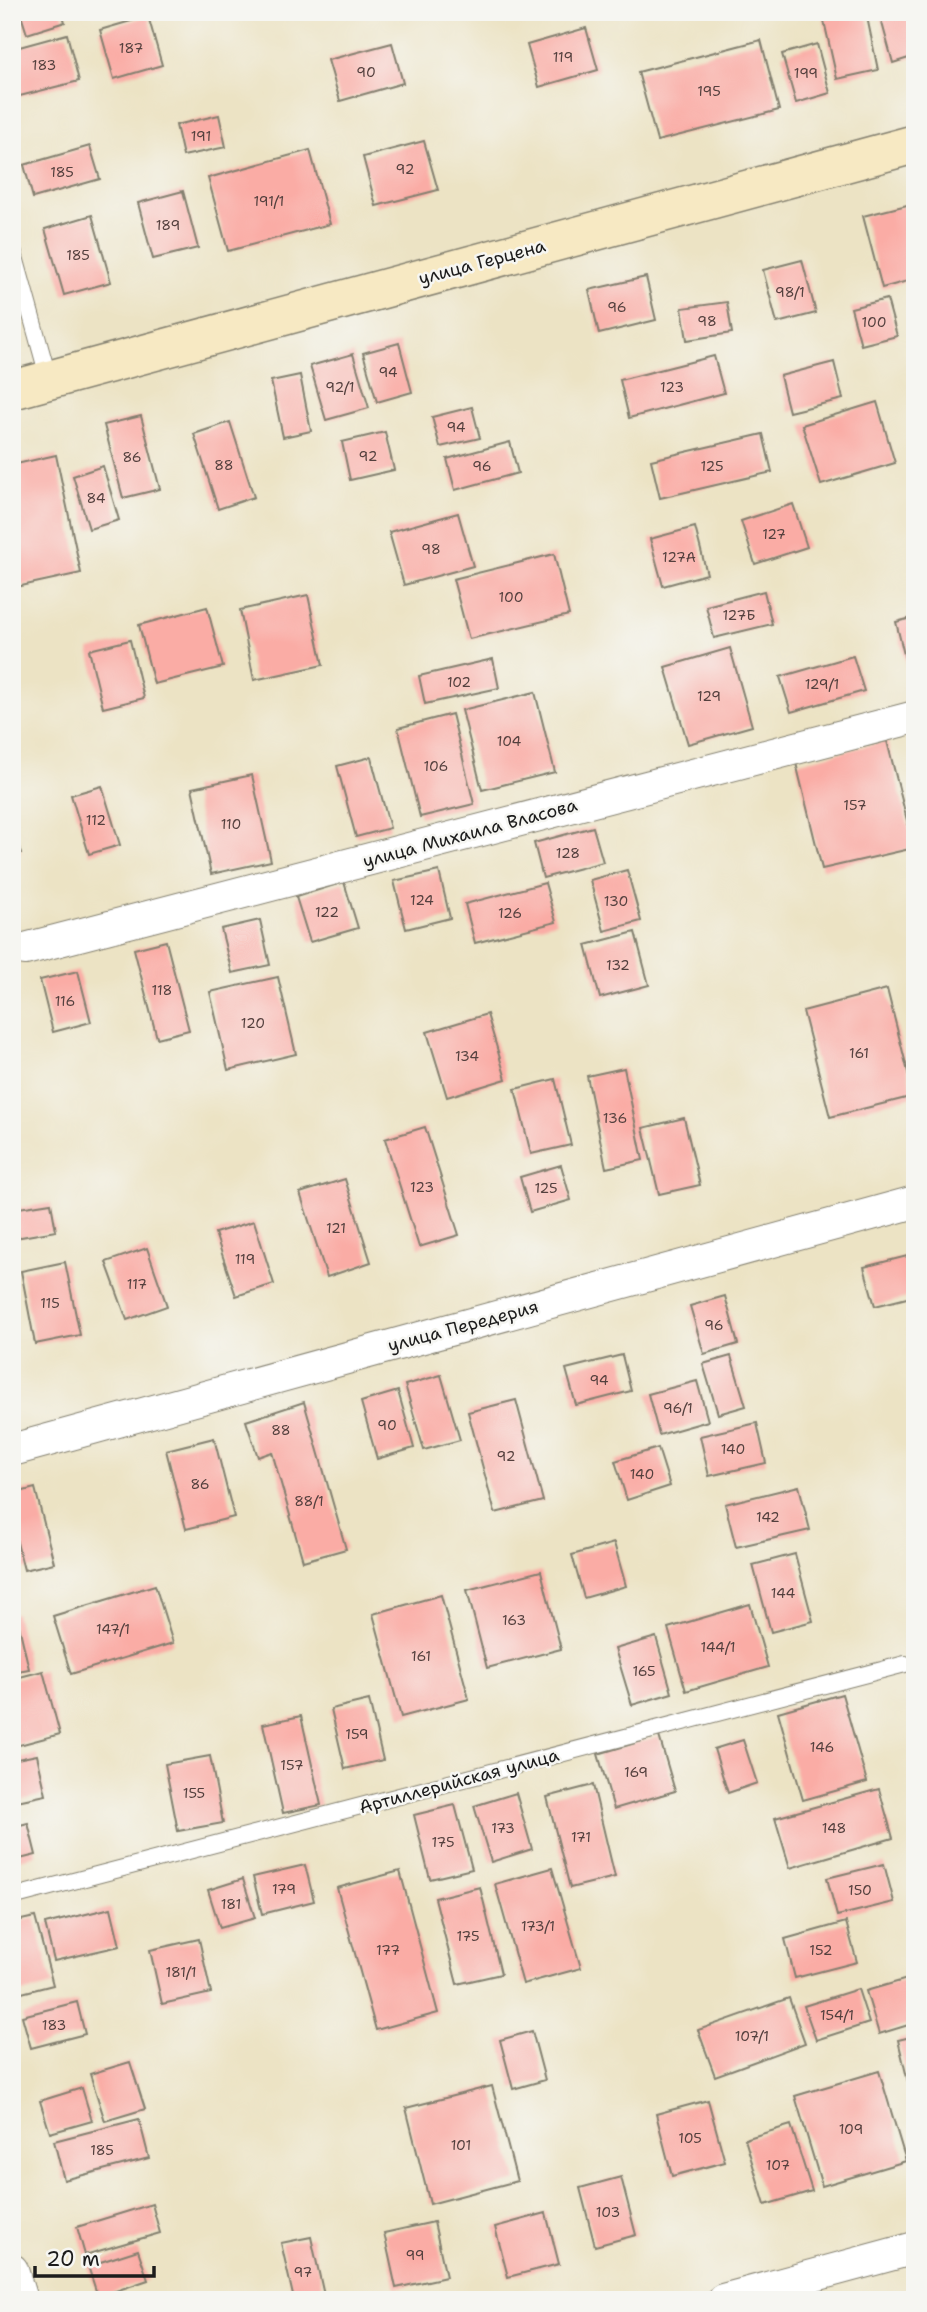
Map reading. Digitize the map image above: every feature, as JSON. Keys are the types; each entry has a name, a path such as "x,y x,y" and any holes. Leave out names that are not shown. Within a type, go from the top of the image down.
{"street":[{"name":"улица Герцена","path":"12,390 915,144"},
{"name":"улица Михаила Власова","path":"25,949 915,717"},
{"name":"улица Передерия","path":"12,1450 915,1202"},
{"path":"723,2300 915,2248"},
{"path":"12,2270 21,2300"}],"lane":[{"path":"12,246 49,380"},
{"name":"Артиллерийская улица","path":"12,1897 905,1664"}],"building":[{"path":"12,12 15,12 19,24 12,26"},
{"path":"20,12 62,12 65,22 27,34"},
{"path":"822,12 866,12 878,70 837,79"},
{"path":"879,12 915,12 915,56 893,63"},
{"path":"148,16 162,65 114,79 100,30"},
{"path":"586,28 598,70 539,87 527,45"},
{"path":"67,34 79,81 12,98 12,49"},
{"path":"761,40 779,110 657,141 638,72"},
{"path":"392,43 403,83 340,101 328,60"},
{"path":"817,44 830,93 796,103 782,54"},
{"path":"219,115 226,147 183,156 176,125"},
{"path":"424,141 438,190 376,206 363,157"},
{"path":"90,146 100,179 33,198 24,165"},
{"path":"310,150 330,224 228,251 208,178"},
{"path":"183,191 198,248 153,259 138,203"},
{"path":"915,203 915,279 882,288 863,216"},
{"path":"92,215 111,282 64,295 45,229"},
{"path":"802,260 816,313 777,323 763,270"},
{"path":"646,277 656,320 599,334 589,290"},
{"path":"887,299 897,336 861,345 851,308"},
{"path":"727,302 732,333 687,340 682,308"},
{"path":"399,343 412,392 377,402 363,353"},
{"path":"353,354 369,408 326,420 310,366"},
{"path":"714,356 724,393 629,418 620,380"},
{"path":"834,362 843,399 789,412 780,376"},
{"path":"300,375 311,431 283,437 271,381"},
{"path":"877,402 895,463 821,485 802,425"},
{"path":"472,407 480,438 440,447 432,417"},
{"path":"141,416 160,489 123,498 104,425"},
{"path":"230,422 254,497 218,509 194,434"},
{"path":"385,432 394,470 350,480 342,442"},
{"path":"763,434 772,472 660,498 651,460"},
{"path":"510,442 518,473 455,490 447,459"},
{"path":"56,455 81,573 12,588 12,465"},
{"path":"103,466 119,520 89,529 73,476"},
{"path":"793,504 807,547 755,564 741,521"},
{"path":"458,513 473,566 404,585 389,532"},
{"path":"695,527 707,574 663,586 650,539"},
{"path":"554,554 569,615 469,639 453,579"},
{"path":"764,591 772,624 714,638 706,606"},
{"path":"308,595 323,665 254,680 240,610"},
{"path":"207,607 223,667 154,684 139,625"},
{"path":"915,617 915,682 911,683 896,622"},
{"path":"130,640 144,698 103,708 89,650"},
{"path":"730,648 752,726 688,744 665,667"},
{"path":"853,656 864,691 791,712 780,677"},
{"path":"493,659 499,688 425,704 419,676"},
{"path":"535,692 555,772 482,790 462,710"},
{"path":"452,714 474,804 420,817 398,728"},
{"path":"887,741 914,848 822,869 796,763"},
{"path":"371,757 390,828 356,837 337,766"},
{"path":"252,775 271,861 211,874 192,788"},
{"path":"102,786 120,845 89,854 71,795"},
{"path":"12,823 21,853 12,856"},
{"path":"593,827 603,862 543,878 534,843"},
{"path":"627,870 641,921 604,931 590,880"},
{"path":"439,871 450,918 406,929 394,881"},
{"path":"344,882 358,928 310,942 296,897"},
{"path":"545,883 556,922 475,943 465,904"},
{"path":"260,920 270,965 232,973 221,929"},
{"path":"635,932 649,985 600,998 586,945"},
{"path":"166,941 189,1030 157,1038 134,949"},
{"path":"78,971 91,1022 53,1032 40,980"},
{"path":"278,977 296,1054 228,1070 210,992"},
{"path":"887,989 914,1096 830,1117 803,1011"},
{"path":"487,1014 506,1079 447,1097 427,1032"},
{"path":"12,1057 18,1074 12,1076"},
{"path":"624,1068 643,1160 606,1168 587,1076"},
{"path":"555,1079 571,1145 531,1154 515,1089"},
{"path":"684,1118 700,1185 659,1194 643,1128"},
{"path":"425,1127 459,1235 419,1247 385,1139"},
{"path":"561,1165 571,1200 530,1212 520,1177"},
{"path":"345,1179 371,1262 327,1277 300,1193"},
{"path":"51,1203 56,1231 15,1238 12,1209"},
{"path":"254,1221 274,1284 236,1296 215,1233"},
{"path":"147,1248 167,1306 127,1320 106,1262"},
{"path":"915,1254 915,1296 875,1306 864,1267"},
{"path":"65,1262 80,1335 35,1344 21,1271"},
{"path":"725,1296 738,1344 704,1354 690,1306"},
{"path":"622,1355 631,1391 576,1405 566,1369"},
{"path":"731,1356 746,1406 718,1414 703,1364"},
{"path":"441,1375 460,1440 424,1450 405,1385"},
{"path":"697,1381 708,1421 659,1435 648,1394"},
{"path":"398,1391 414,1448 377,1459 361,1402"},
{"path":"516,1400 543,1501 495,1513 468,1412"},
{"path":"304,1402 346,1549 303,1561 272,1452 258,1457 246,1421"},
{"path":"757,1423 766,1463 709,1476 700,1436"},
{"path":"214,1438 234,1517 186,1529 166,1450"},
{"path":"658,1448 670,1486 627,1500 615,1461"},
{"path":"799,1486 810,1530 736,1547 725,1504"},
{"path":"35,1488 54,1563 24,1570 12,1523 12,1494"},
{"path":"614,1543 626,1586 584,1598 572,1555"},
{"path":"795,1554 813,1621 771,1632 753,1565"},
{"path":"541,1571 561,1649 487,1668 467,1590"},
{"path":"155,1585 173,1643 71,1674 53,1616"},
{"path":"441,1595 469,1699 401,1717 373,1614"},
{"path":"750,1604 768,1667 686,1691 668,1628"},
{"path":"16,1613 29,1669 12,1672 12,1614"},
{"path":"656,1637 672,1693 632,1705 615,1649"},
{"path":"43,1671 60,1734 12,1747 12,1679"},
{"path":"842,1694 867,1782 803,1800 778,1712"},
{"path":"369,1700 383,1760 345,1769 331,1709"},
{"path":"301,1716 321,1805 283,1813 263,1724"},
{"path":"659,1736 675,1791 614,1809 598,1754"},
{"path":"743,1740 757,1783 728,1793 714,1749"},
{"path":"37,1755 46,1795 12,1802 12,1760"},
{"path":"210,1756 223,1823 178,1831 165,1764"},
{"path":"593,1785 615,1877 570,1888 547,1797"},
{"path":"879,1789 893,1838 790,1868 775,1818"},
{"path":"516,1793 532,1849 491,1862 474,1806"},
{"path":"455,1805 472,1869 430,1879 414,1815"},
{"path":"28,1823 36,1855 12,1861 12,1827"},
{"path":"884,1864 894,1902 837,1916 827,1878"},
{"path":"305,1865 314,1901 262,1914 253,1877"},
{"path":"552,1868 581,1968 523,1984 495,1884"},
{"path":"400,1871 438,2013 376,2030 337,1888"},
{"path":"243,1879 255,1918 220,1928 208,1890"},
{"path":"480,1887 501,1974 457,1984 435,1898"},
{"path":"111,1908 120,1946 54,1961 45,1924"},
{"path":"35,1917 53,1985 14,1995 12,1922"},
{"path":"846,1922 857,1962 795,1978 785,1939"},
{"path":"199,1939 211,1993 162,2004 150,1950"},
{"path":"914,1977 915,2023 879,2034 866,1991"},
{"path":"858,1989 869,2023 816,2040 804,2006"},
{"path":"789,1998 805,2043 715,2076 698,2030"},
{"path":"77,2002 85,2034 31,2048 22,2016"},
{"path":"532,2031 545,2080 513,2089 500,2040"},
{"path":"915,2036 915,2107 914,2107 898,2040"},
{"path":"130,2062 145,2109 105,2121 90,2074"},
{"path":"879,2071 906,2161 822,2186 795,2096"},
{"path":"492,2086 517,2181 430,2204 406,2108"},
{"path":"82,2088 92,2121 50,2133 40,2101"},
{"path":"708,2100 725,2162 672,2176 656,2114"},
{"path":"139,2119 149,2158 64,2180 54,2141"},
{"path":"791,2125 812,2191 765,2205 745,2139"},
{"path":"621,2177 636,2235 595,2246 580,2188"},
{"path":"152,2204 160,2233 85,2255 77,2227"},
{"path":"546,2213 559,2264 508,2277 495,2227"},
{"path":"434,2222 446,2277 396,2288 384,2233"},
{"path":"311,2237 325,2300 294,2300 281,2243"},
{"path":"138,2250 148,2280 98,2297 88,2266"}]}
